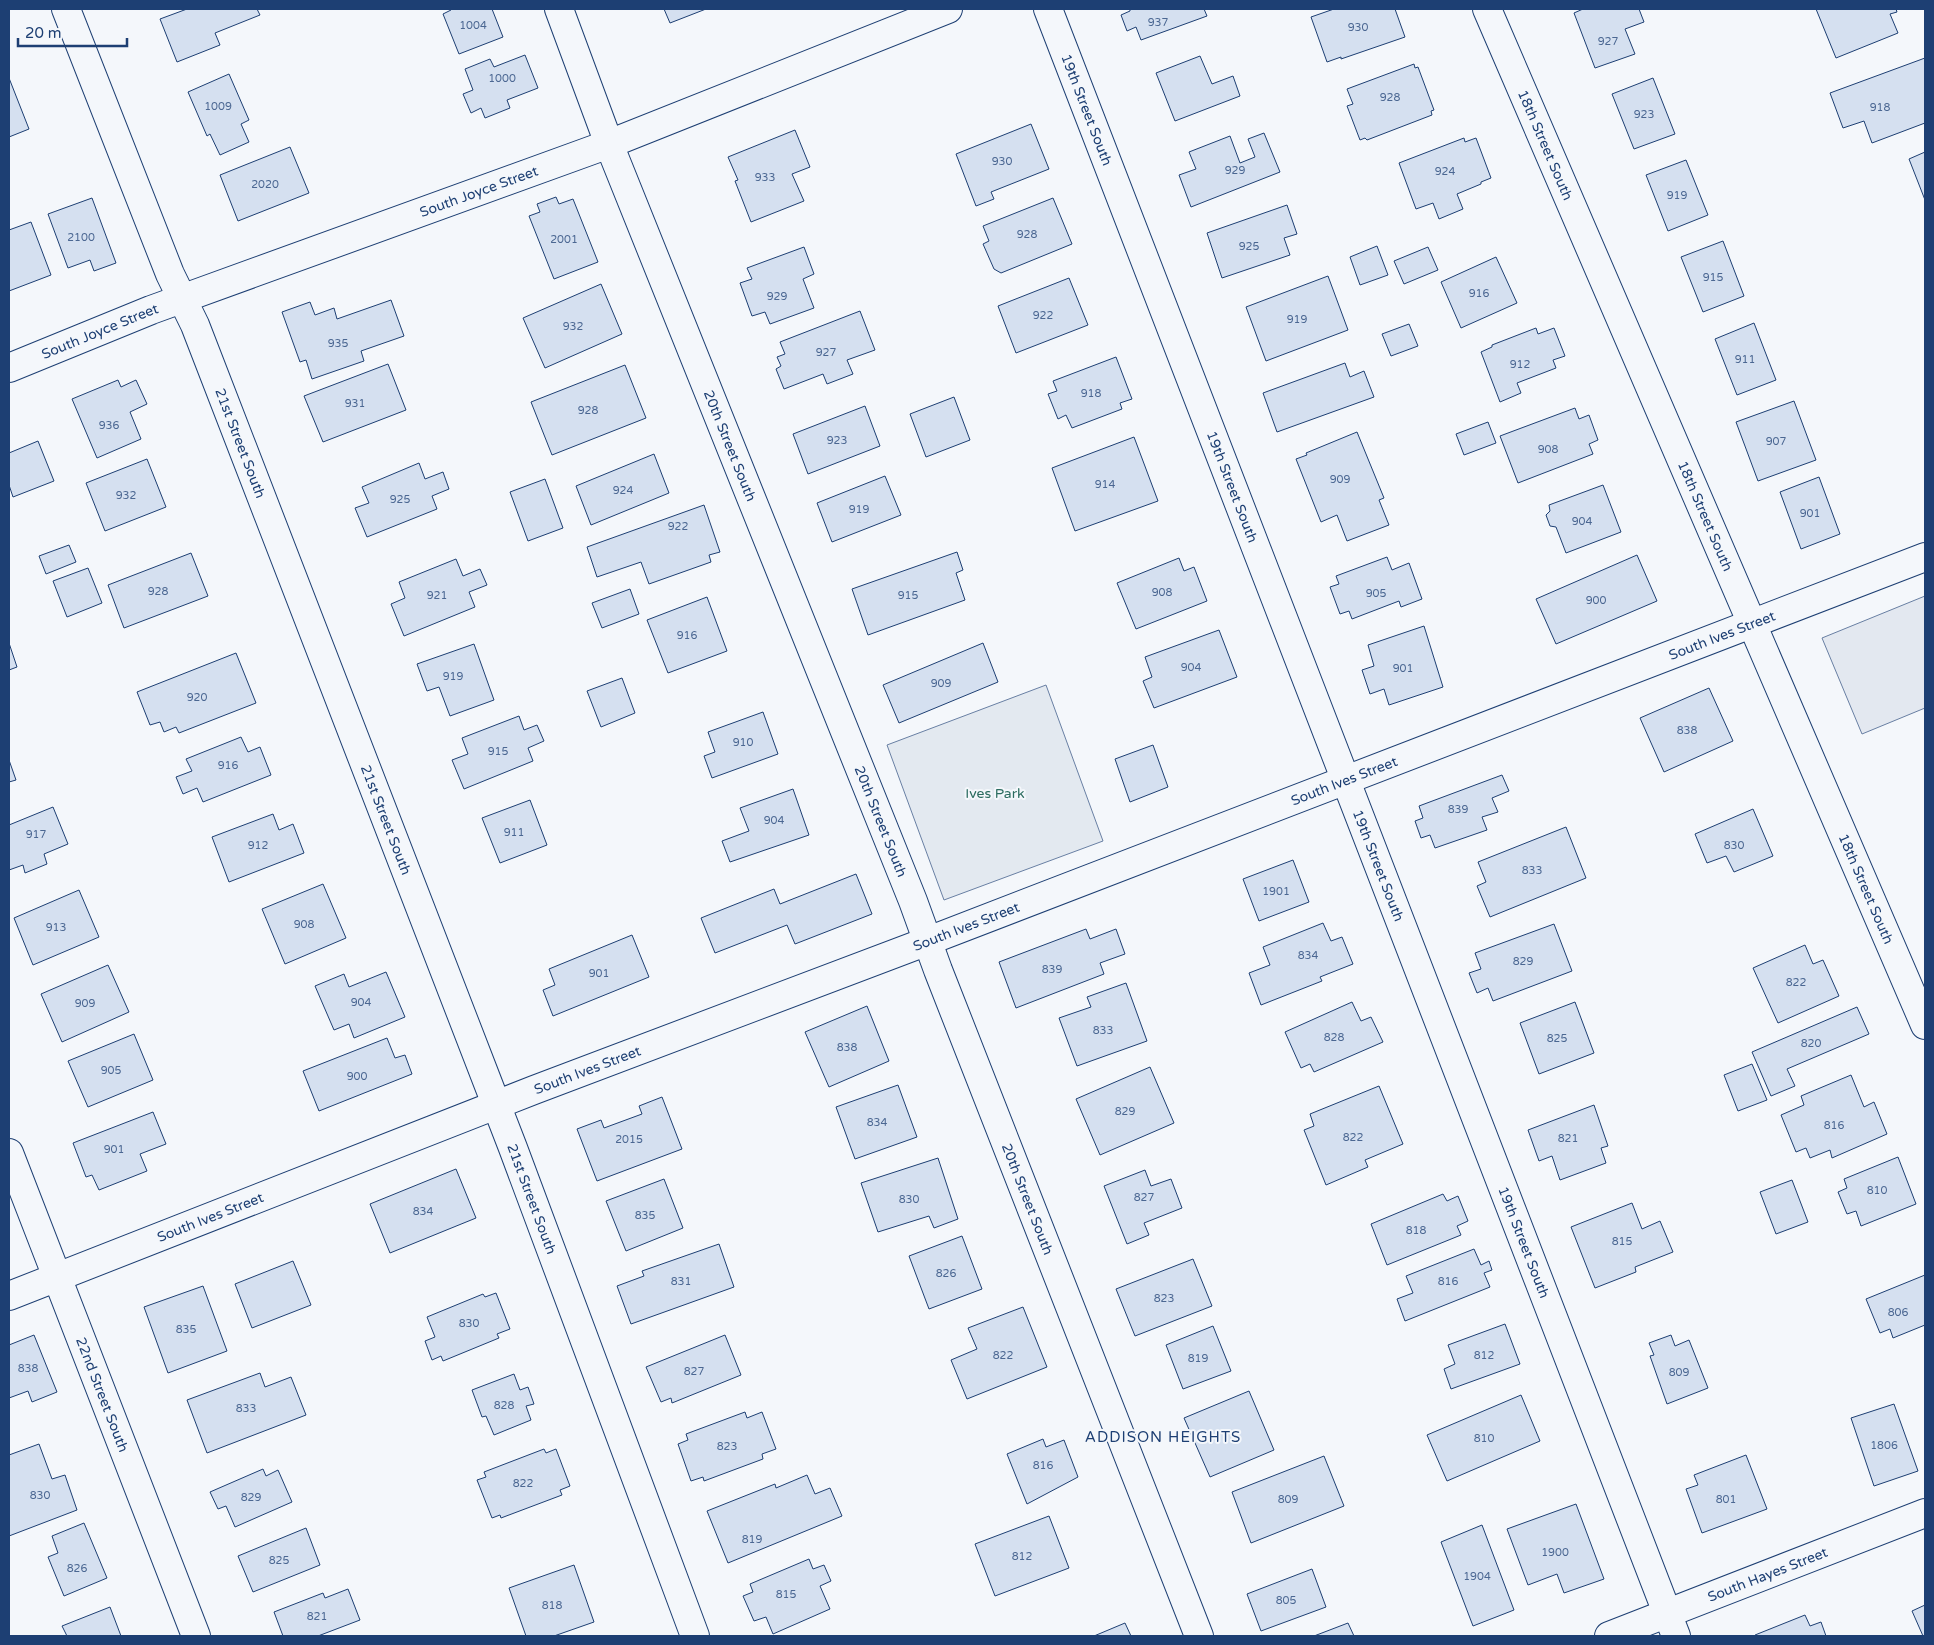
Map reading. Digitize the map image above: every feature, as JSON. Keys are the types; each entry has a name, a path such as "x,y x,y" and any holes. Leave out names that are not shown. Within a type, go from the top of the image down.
{"street":[{"name":"21st Street South","path":"66,9 170,274 195,325 495,1105 695,1636"},
{"name":"20th Street South","path":"559,9 609,144 913,901 1199,1636"},
{"name":"South Joyce Street","path":"9,368 151,310 609,144 948,9"},
{"name":"19th Street South","path":"1048,9 1672,1625"},
{"name":"18th Street South","path":"1487,9 1925,1025"},
{"name":"South Ives Street","path":"9,1296 495,1105 928,941 1925,557"},
{"name":"22nd Street South","path":"9,1153 196,1636"},
{"name":"South Hayes Street","path":"1610,1636 1672,1625 1925,1513"}],"green space":[{"name":"Ives Park","path":"1046,685 1103,841 944,900 887,745"}],"shaded area":[{"path":"1925,596 1925,708 1862,734 1822,638"}],"building":[{"path":"187,9 257,9 260,15 215,33 220,45 177,62 160,19"},
{"path":"451,9 492,9 503,37 459,54 443,14"},
{"path":"664,9 706,9 670,23"},
{"path":"1130,9 1204,9 1207,16 1141,40 1136,27 1127,31 1121,15 1130,11"},
{"path":"1334,9 1395,9 1405,37 1327,62 1311,17"},
{"path":"1583,9 1639,9 1644,22 1625,29 1635,54 1595,68 1574,13"},
{"path":"1816,9 1896,9 1897,12 1890,14 1898,33 1836,58"},
{"path":"525,55 538,88 507,100 510,108 485,118 481,108 471,113 463,94 473,90 465,69 490,59 494,67"},
{"path":"1200,56 1212,84 1233,76 1240,96 1175,121 1156,73"},
{"path":"1925,58 1925,123 1872,143 1864,121 1843,128 1830,93"},
{"path":"1414,64 1415,68 1418,67 1434,110 1431,111 1432,115 1367,140 1365,138 1360,140 1347,106 1353,104 1347,89"},
{"path":"229,74 249,120 241,124 249,142 220,155 210,134 207,136 188,92"},
{"path":"9,78 29,129 9,137"},
{"path":"1653,78 1675,134 1634,149 1612,94"},
{"path":"1031,124 1049,169 991,192 994,199 976,206 956,154"},
{"path":"795,130 810,167 792,174 804,201 751,222 735,181 738,180 728,157"},
{"path":"1264,133 1280,172 1191,207 1179,175 1196,169 1189,152 1230,136 1240,163 1255,157 1248,139"},
{"path":"1464,138 1465,142 1476,138 1491,178 1457,194 1463,209 1439,219 1433,203 1416,209 1399,163"},
{"path":"290,147 309,193 238,221 220,175"},
{"path":"1925,152 1925,200 1909,159"},
{"path":"1686,160 1708,215 1668,231 1646,175"},
{"path":"556,197 559,204 573,199 598,262 554,279 529,216 540,212 537,204"},
{"path":"92,198 116,263 94,271 90,260 68,268 48,214"},
{"path":"1053,198 1072,244 1001,273 994,269 983,244 989,241 983,226"},
{"path":"1287,205 1297,234 1284,238 1290,255 1222,278 1207,233"},
{"path":"31,222 51,275 9,291 9,230"},
{"path":"1723,241 1744,296 1703,312 1681,257"},
{"path":"1377,246 1388,275 1360,285 1350,257"},
{"path":"804,247 814,274 803,279 814,308 770,324 765,312 752,316 740,283 752,279 747,268"},
{"path":"1428,247 1438,270 1404,284 1394,261"},
{"path":"1496,257 1517,303 1461,328 1441,282"},
{"path":"1328,276 1348,330 1266,361 1246,307"},
{"path":"1069,278 1088,325 1016,353 998,306"},
{"path":"601,284 622,334 545,368 523,318"},
{"path":"391,300 404,336 361,351 364,361 312,379 306,360 300,362 282,312 310,302 315,315 334,308 337,319"},
{"path":"860,311 875,350 847,360 853,374 827,384 823,374 784,389 776,369 781,366 777,357 785,354 780,342"},
{"path":"1754,323 1776,380 1737,395 1715,339"},
{"path":"1409,324 1418,346 1391,356 1382,334"},
{"path":"1536,328 1538,334 1554,328 1565,356 1553,360 1556,368 1517,383 1521,393 1500,402 1481,352 1492,347 1492,345"},
{"path":"1116,357 1132,399 1120,403 1122,409 1072,428 1066,415 1058,419 1048,394 1057,391 1053,381"},
{"path":"1345,363 1350,377 1364,371 1374,397 1277,432 1263,393"},
{"path":"388,364 406,410 323,442 304,396"},
{"path":"625,365 646,418 552,455 531,402"},
{"path":"118,380 121,387 136,380 147,404 130,412 141,439 97,458 72,399"},
{"path":"954,397 970,440 926,457 910,414"},
{"path":"1794,401 1816,460 1758,481 1736,422"},
{"path":"865,406 880,446 808,474 793,434"},
{"path":"1575,408 1579,419 1589,415 1598,440 1589,444 1593,454 1518,483 1500,436"},
{"path":"1488,422 1496,443 1464,455 1456,434"},
{"path":"1357,432 1384,498 1379,500 1389,525 1347,541 1337,515 1321,522 1296,459"},
{"path":"1134,437 1158,501 1075,531 1052,468"},
{"path":"38,441 54,481 13,497 9,485 9,453"},
{"path":"654,454 669,493 591,525 576,486"},
{"path":"147,459 166,507 105,531 86,483"},
{"path":"419,463 425,479 443,472 449,489 432,496 437,509 367,537 355,508 369,503 362,487"},
{"path":"885,476 901,515 832,542 817,503"},
{"path":"1819,477 1840,534 1801,549 1780,492"},
{"path":"545,479 563,528 528,541 510,492"},
{"path":"1603,485 1621,532 1566,553 1556,527 1550,526 1546,515 1550,511 1549,505"},
{"path":"704,505 720,552 709,555 711,562 649,584 641,562 597,577 587,547"},
{"path":"69,545 76,562 46,574 39,556"},
{"path":"957,552 963,570 956,573 965,600 868,635 852,589"},
{"path":"191,553 208,596 124,628 108,585"},
{"path":"1637,555 1657,601 1556,644 1536,599"},
{"path":"1387,557 1392,570 1409,563 1422,599 1401,607 1399,601 1352,619 1349,611 1340,614 1330,587 1339,584 1336,576"},
{"path":"1179,558 1184,571 1194,567 1207,601 1136,629 1117,583"},
{"path":"456,559 463,576 480,569 487,585 469,592 475,607 404,636 391,604 405,598 399,582"},
{"path":"88,568 102,603 67,617 53,581"},
{"path":"630,589 639,614 602,628 592,603"},
{"path":"707,597 727,651 668,673 647,620"},
{"path":"1424,626 1443,687 1389,705 1384,689 1370,694 1362,670 1374,666 1368,645"},
{"path":"1219,630 1237,677 1154,708 1143,681 1152,677 1145,657"},
{"path":"9,643 17,667 9,670"},
{"path":"983,643 998,682 899,723 883,685"},
{"path":"474,644 494,700 450,716 439,687 427,691 417,664"},
{"path":"236,653 256,703 179,733 176,727 164,732 160,722 150,725 137,692"},
{"path":"622,678 635,713 601,727 587,691"},
{"path":"1709,688 1733,741 1664,772 1640,718"},
{"path":"763,712 778,754 712,778 704,756 715,752 708,732"},
{"path":"519,716 524,730 537,725 544,741 528,748 533,761 464,789 452,760 468,754 462,738"},
{"path":"241,737 248,752 260,747 271,775 203,802 197,788 183,794 176,777 192,771 186,759"},
{"path":"1153,745 1168,787 1130,802 1115,759"},
{"path":"9,760 16,780 9,782"},
{"path":"1502,775 1509,791 1492,798 1498,812 1482,817 1487,830 1435,848 1430,835 1421,838 1415,821 1423,818 1419,806"},
{"path":"793,789 809,835 730,862 722,841 749,831 740,808"},
{"path":"530,800 547,845 500,863 482,818"},
{"path":"53,807 68,844 44,854 47,864 25,873 23,865 9,870 9,825"},
{"path":"1753,809 1773,856 1734,872 1726,856 1707,863 1695,834"},
{"path":"273,814 279,830 293,824 304,853 229,882 212,837"},
{"path":"1566,827 1586,878 1490,917 1477,886 1486,882 1478,862"},
{"path":"1293,860 1309,902 1259,921 1243,879"},
{"path":"856,874 872,914 795,944 787,925 715,953 701,918 774,889 780,904"},
{"path":"323,884 346,938 285,964 262,909"},
{"path":"79,890 99,937 33,965 14,918"},
{"path":"1323,923 1331,941 1342,937 1353,964 1320,977 1322,981 1261,1005 1249,973 1270,965 1263,947"},
{"path":"1554,924 1572,971 1493,1001 1488,988 1477,993 1469,973 1481,969 1475,953"},
{"path":"1086,929 1090,939 1116,929 1125,954 1100,963 1104,974 1016,1008 999,962"},
{"path":"632,935 649,977 553,1016 543,990 555,985 549,969"},
{"path":"1805,945 1813,964 1823,960 1839,996 1778,1023 1753,968"},
{"path":"108,965 129,1012 62,1042 41,994"},
{"path":"386,972 405,1017 354,1038 349,1024 334,1030 315,986 344,974 349,987"},
{"path":"1126,983 1147,1041 1077,1066 1059,1018 1091,1007 1087,997"},
{"path":"1352,1002 1361,1021 1371,1017 1383,1042 1314,1072 1310,1064 1301,1068 1285,1032"},
{"path":"1575,1002 1594,1053 1539,1074 1520,1023"},
{"path":"867,1006 889,1061 829,1087 805,1032"},
{"path":"1857,1007 1869,1034 1787,1069 1795,1086 1771,1096 1752,1052"},
{"path":"134,1034 153,1080 88,1107 68,1061"},
{"path":"387,1038 395,1058 405,1055 412,1074 319,1111 303,1071"},
{"path":"1752,1064 1767,1100 1738,1111 1724,1075"},
{"path":"1150,1067 1174,1123 1100,1155 1076,1099"},
{"path":"1851,1075 1864,1107 1874,1102 1887,1134 1832,1158 1830,1150 1810,1158 1806,1148 1796,1152 1781,1115 1804,1105 1801,1096"},
{"path":"898,1085 917,1137 855,1159 836,1107"},
{"path":"1379,1086 1403,1144 1365,1160 1368,1167 1326,1185 1304,1130 1314,1126 1310,1114"},
{"path":"662,1097 682,1149 597,1181 577,1129 601,1120 604,1128 642,1114 639,1106"},
{"path":"1594,1105 1608,1146 1601,1148 1606,1163 1560,1180 1552,1156 1539,1161 1528,1130"},
{"path":"153,1112 166,1144 140,1154 147,1171 99,1190 92,1175 86,1177 73,1143"},
{"path":"1898,1157 1916,1204 1861,1226 1856,1211 1847,1214 1838,1192 1847,1188 1844,1179"},
{"path":"938,1158 958,1219 934,1228 929,1216 878,1232 861,1183"},
{"path":"456,1169 476,1218 390,1253 370,1204"},
{"path":"1145,1170 1151,1186 1171,1179 1182,1208 1144,1223 1149,1235 1127,1244 1104,1186"},
{"path":"664,1179 683,1228 626,1251 606,1201"},
{"path":"1792,1180 1808,1222 1776,1234 1760,1192"},
{"path":"1443,1194 1447,1201 1458,1196 1468,1221 1457,1226 1461,1235 1387,1265 1371,1224"},
{"path":"1632,1203 1642,1229 1660,1221 1673,1252 1635,1267 1636,1272 1595,1288 1571,1227"},
{"path":"962,1236 982,1289 929,1309 909,1256"},
{"path":"719,1244 734,1287 631,1324 617,1286 644,1276 642,1271"},
{"path":"1474,1249 1481,1265 1489,1261 1492,1270 1484,1273 1490,1287 1405,1321 1397,1299 1413,1293 1406,1276"},
{"path":"1193,1259 1212,1306 1135,1336 1116,1289"},
{"path":"293,1261 311,1305 252,1328 235,1284"},
{"path":"1925,1275 1925,1325 1893,1338 1890,1329 1880,1333 1866,1299"},
{"path":"203,1286 227,1351 168,1373 144,1307"},
{"path":"496,1293 510,1329 497,1334 499,1338 443,1361 441,1356 432,1360 425,1341 435,1337 427,1317 483,1294 485,1297"},
{"path":"1023,1307 1047,1367 967,1399 951,1360 977,1349 968,1328"},
{"path":"1505,1324 1520,1364 1451,1389 1444,1369 1455,1364 1448,1345"},
{"path":"1213,1326 1231,1371 1183,1389 1166,1345"},
{"path":"34,1335 57,1392 32,1402 28,1391 9,1398 9,1345"},
{"path":"725,1335 741,1375 672,1403 671,1398 661,1402 646,1367"},
{"path":"1671,1335 1675,1346 1689,1340 1708,1388 1667,1404 1650,1356 1654,1355 1649,1343"},
{"path":"260,1373 265,1387 291,1377 306,1415 207,1453 187,1400"},
{"path":"514,1374 520,1390 528,1387 534,1404 526,1406 531,1420 494,1435 486,1416 482,1417 472,1390"},
{"path":"1249,1391 1274,1450 1210,1477 1184,1418"},
{"path":"1521,1395 1540,1441 1447,1481 1427,1435"},
{"path":"1894,1404 1918,1471 1874,1486 1851,1418"},
{"path":"745,1412 747,1418 762,1412 776,1449 762,1454 763,1459 704,1481 703,1477 691,1481 678,1444 688,1440 686,1434"},
{"path":"1043,1439 1046,1447 1064,1440 1078,1477 1027,1504 1007,1454"},
{"path":"39,1444 52,1479 65,1475 77,1510 9,1536 9,1455"},
{"path":"544,1449 546,1453 556,1449 570,1486 560,1490 562,1495 501,1518 500,1515 492,1518 477,1480 486,1477 484,1472"},
{"path":"1746,1455 1767,1509 1702,1533 1686,1489 1698,1485 1694,1475"},
{"path":"1324,1456 1344,1506 1251,1543 1232,1492"},
{"path":"263,1469 266,1476 278,1470 292,1502 235,1527 226,1506 218,1509 210,1492"},
{"path":"807,1475 815,1494 830,1488 842,1516 728,1563 707,1511 775,1484 776,1488"},
{"path":"1576,1504 1604,1579 1564,1593 1557,1574 1528,1585 1507,1529"},
{"path":"1049,1516 1069,1568 995,1596 975,1544"},
{"path":"84,1523 107,1578 64,1596 48,1557 58,1553 52,1536"},
{"path":"1482,1525 1514,1610 1473,1626 1441,1542"},
{"path":"306,1528 320,1565 253,1592 238,1556"},
{"path":"809,1559 813,1569 824,1565 831,1581 820,1586 830,1609 773,1634 766,1617 754,1621 743,1596 753,1592 750,1584"},
{"path":"574,1565 594,1622 554,1636 526,1636 509,1588"},
{"path":"1312,1569 1326,1607 1261,1631 1247,1594"},
{"path":"348,1589 360,1620 318,1636 283,1636 274,1612 323,1593 325,1598"},
{"path":"1925,1605 1925,1636 1923,1636 1912,1611"},
{"path":"110,1607 121,1636 67,1636 62,1626"},
{"path":"1805,1615 1810,1626 1821,1622 1826,1636 1755,1636 1755,1635"},
{"path":"1125,1623 1131,1636 1094,1636"},
{"path":"1348,1623 1354,1636 1314,1636"}],"district":[{"name":"ADDISON HEIGHTS","path":"1163,1437"}]}
